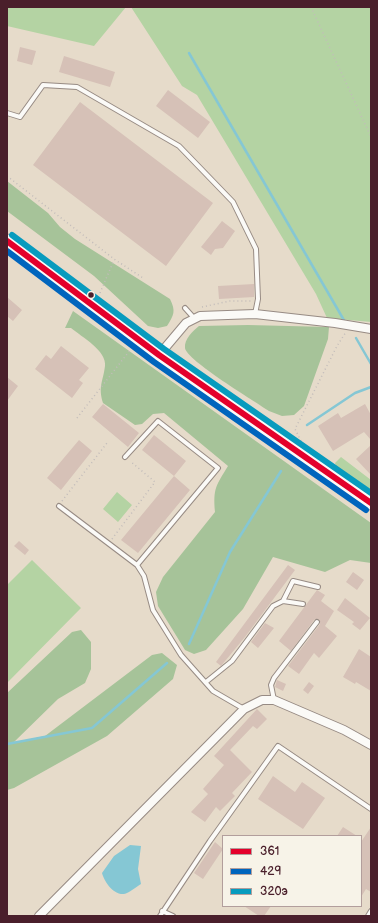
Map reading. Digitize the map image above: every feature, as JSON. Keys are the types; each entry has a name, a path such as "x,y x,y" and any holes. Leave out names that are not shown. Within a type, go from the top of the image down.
{"main road":[{"path":"7,241 159,355 371,503"}],"street":[{"path":"159,355 186,324 194,318 210,315 255,314 371,330"},
{"path":"40,916 244,709 262,700 274,700 370,742"}],"lane":[{"path":"7,113 20,117 43,85 77,87 179,146 233,202 248,231 256,249 257,300 255,314"},
{"path":"186,309 194,318"},
{"path":"125,457 158,420 218,468 137,565"},
{"path":"59,506 137,565 144,576 153,610 181,655 213,691 244,709"},
{"path":"283,601 293,581 318,587"},
{"path":"206,682 232,661 272,606 283,601 303,604"},
{"path":"274,700 271,685 274,678 317,622"},
{"path":"160,916 210,841 278,746 371,809"},
{"path":"162,911 173,916"},
{"path":"368,916 371,911"}],"path":[{"path":"311,7 371,137"},
{"path":"7,176 114,259 143,278"},
{"path":"100,293 114,259"},
{"path":"186,309 230,301 257,300"},
{"path":"302,442 295,429 337,346 350,326"},
{"path":"77,418 133,347"},
{"path":"59,506 108,443"},
{"path":"108,543 155,482 125,457"}],"green space":[{"path":"7,7 126,7 94,46 7,26"},
{"path":"131,7 371,7 371,322 327,318 316,294 197,95 182,86"},
{"path":"7,181 48,213 60,227 75,239 170,299 174,310 167,326 158,328 148,326 94,276 7,211"},
{"path":"73,311 371,523 371,563 350,560 325,572 273,557 243,609 206,650 194,654 185,650 158,606 156,592 163,577 215,512 214,498 216,488 228,466 164,413 153,414 142,424 135,425 103,403 101,388 105,360 98,350 87,340 71,328 65,328"},
{"path":"248,325 329,327 328,339 304,406 294,415 282,416 269,411 197,362 188,354 185,348 187,338 199,326"},
{"path":"341,457 371,480 371,490 336,466 335,463"},
{"path":"117,492 132,505 118,522 103,509"},
{"path":"32,560 81,608 7,683 7,585"},
{"path":"81,630 91,642 91,669 85,683 58,699 13,743 45,736 152,655 162,653 177,665 173,679 107,736 14,788 7,790 7,693 72,632"}],"water":[{"path":"130,845 141,846 138,869 141,884 124,894 120,894 110,887 102,873 114,856"}],"building":[{"path":"20,47 36,51 32,65 17,61"},
{"path":"64,56 115,72 110,87 59,72"},
{"path":"168,90 210,122 198,138 156,106"},
{"path":"80,102 213,203 166,266 33,165"},
{"path":"222,221 235,231 223,248 215,249 211,255 201,247"},
{"path":"254,284 254,297 219,299 218,286"},
{"path":"7,297 22,310 13,321 7,316"},
{"path":"61,346 89,368 79,380 83,383 72,398 35,369 46,355 51,359"},
{"path":"7,377 18,386 7,401"},
{"path":"103,404 139,433 128,447 92,417"},
{"path":"365,404 371,415 371,440 364,432 333,451 318,426 338,413 341,418"},
{"path":"154,435 186,461 174,476 142,450"},
{"path":"79,440 92,451 61,490 47,478"},
{"path":"371,445 371,475 356,459"},
{"path":"174,476 190,490 138,553 121,540"},
{"path":"19,541 29,550 25,555 14,546"},
{"path":"288,565 295,570 245,637 221,666 216,662"},
{"path":"353,572 364,580 357,590 346,582"},
{"path":"317,590 325,595 321,601 334,611 325,626 337,636 319,658 314,653 299,674 288,666 320,624 320,620 314,620 291,651 279,641"},
{"path":"345,598 370,618 360,630 352,624 354,622 337,610"},
{"path":"265,623 274,628 258,648 251,642"},
{"path":"359,649 371,657 371,691 356,682 355,684 343,677"},
{"path":"277,680 286,684 283,691 275,687"},
{"path":"309,682 314,686 308,694 303,690"},
{"path":"257,709 267,719 257,729 253,726 230,750 252,772 232,793 235,796 220,811 216,807 205,822 191,812 208,794 203,789 224,765 214,756"},
{"path":"273,776 295,792 302,782 325,798 303,829 258,799"},
{"path":"343,827 355,835 338,835"},
{"path":"371,827 371,892 366,889 362,895 362,840"},
{"path":"215,842 222,848 222,850 203,879 194,873"},
{"path":"246,907 270,907 264,916 259,916"}],"waterway":[{"path":"189,53 345,322"},
{"path":"356,338 371,364"},
{"path":"307,425 355,393 371,387"},
{"path":"189,644 230,552 281,471"},
{"path":"7,744 92,728 167,663"}],"transit line":[{"name":"320э","path":"12,235 164,349 371,493"},
{"name":"361","path":"7,241 159,355 371,503"},
{"name":"429","path":"7,251 154,362 366,510"}]}
